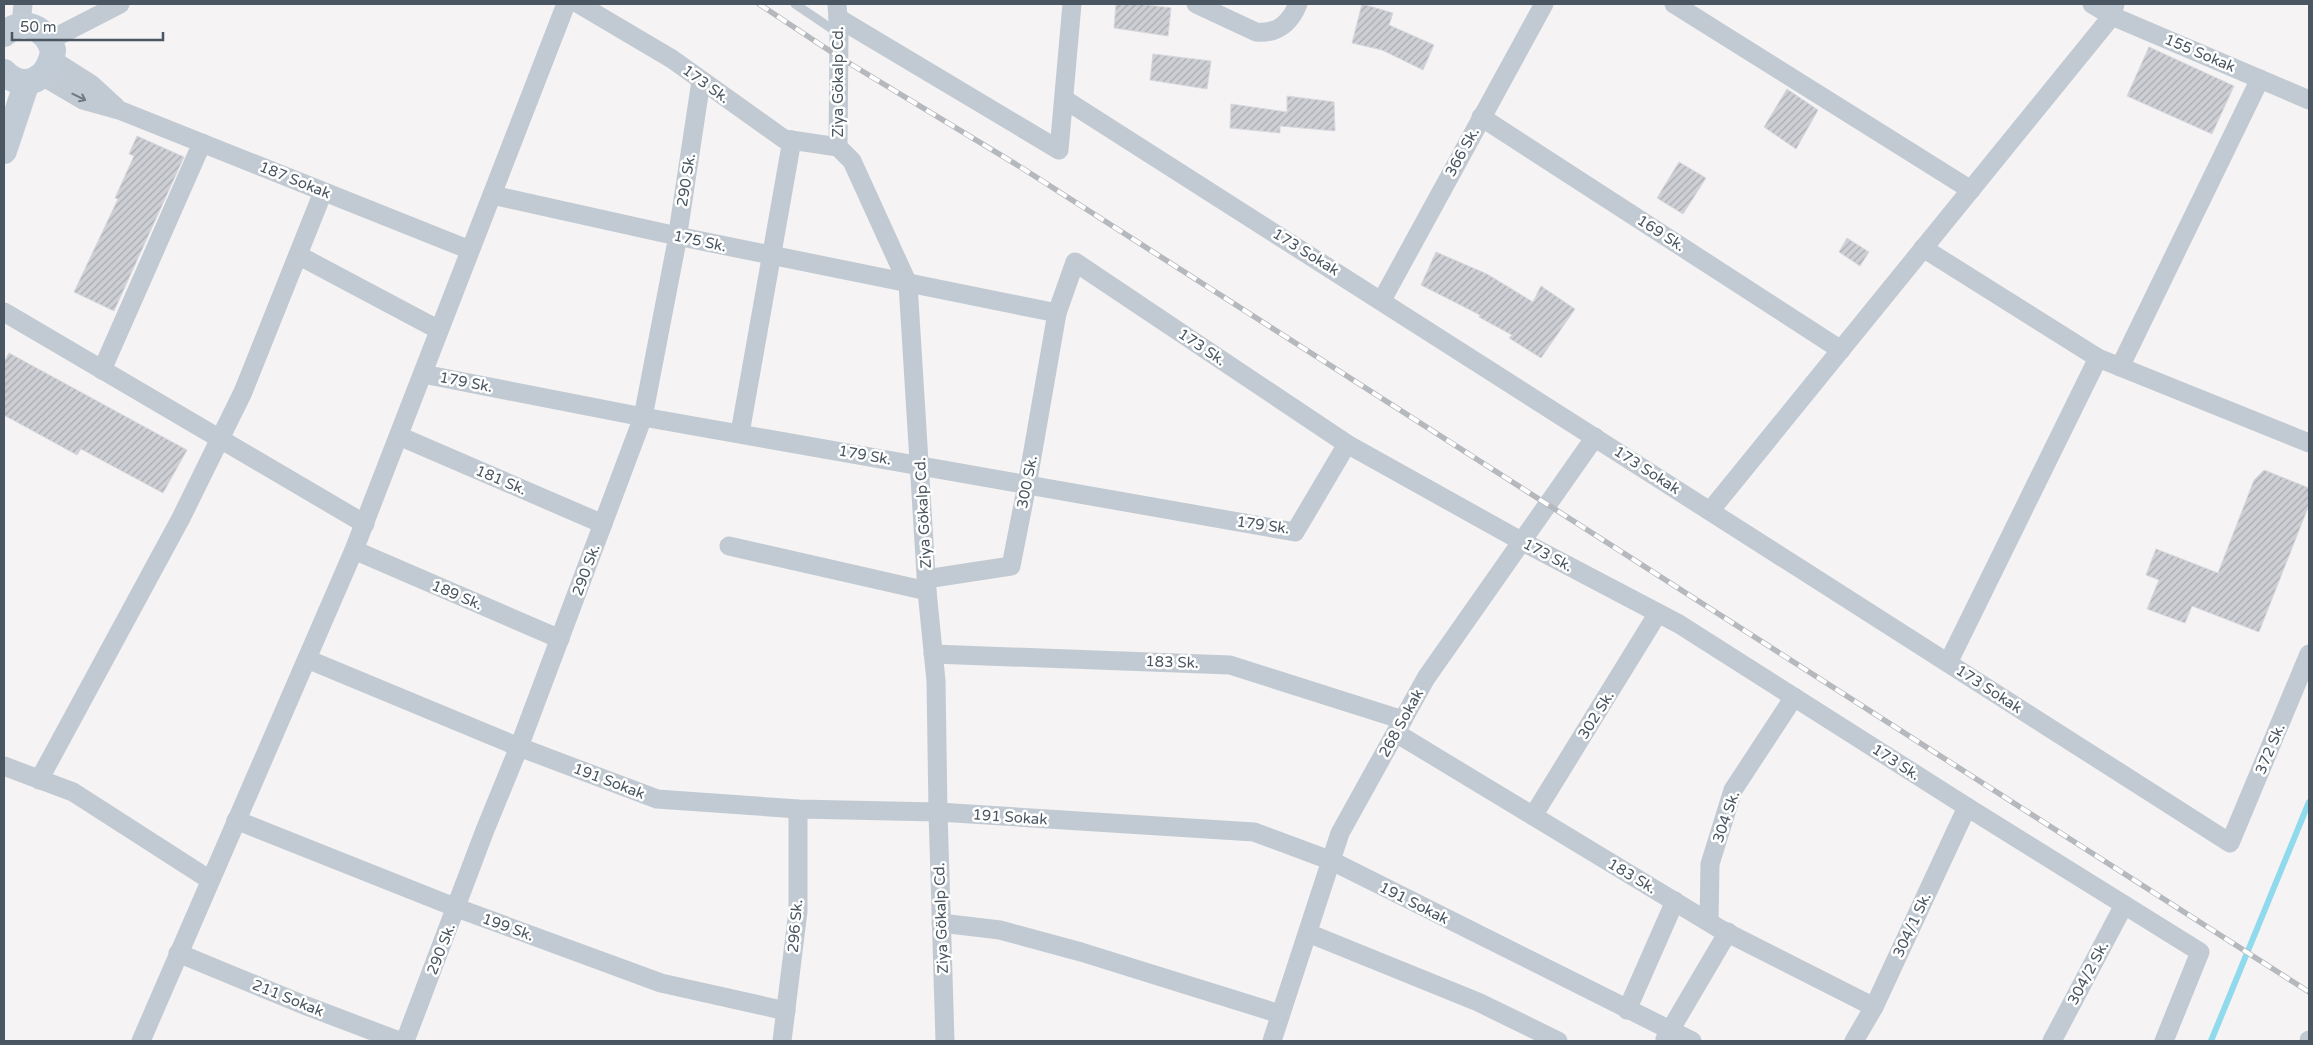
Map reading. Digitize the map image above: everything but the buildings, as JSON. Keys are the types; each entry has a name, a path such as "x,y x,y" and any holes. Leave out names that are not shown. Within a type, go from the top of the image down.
{"main road":[{"path":"4,151 35,66 37,27 13,22"}],"street":[{"path":"35,66 120,4"},
{"path":"140,1041 354,550 566,4"},
{"name":"173 Sk.","path":"579,4 672,59 701,82 784,139 838,147"},
{"path":"838,18 1059,150 1072,4"},
{"path":"1196,4 1256,32 1264,33 1273,31 1287,23 1298,4"},
{"name":"366 Sk.","path":"1382,300 1544,4"},
{"path":"1674,4 1971,190"},
{"name":"155 Sokak","path":"2092,4 2113,10 2309,100"},
{"path":"1710,511 1971,190 2113,10"},
{"name":"Ziya Gökalp Cd.","path":"838,18 838,147 852,161 908,284 921,464 927,585 936,681 944,1041"},
{"name":"187 Sokak","path":"35,66 83,100 119,110 470,250"},
{"path":"2120,367 2260,79"},
{"name":"290 Sk.","path":"406,1041 643,417 677,236 701,82"},
{"name":"173 Sokak","path":"1064,99 1382,300 2230,843"},
{"name":"169 Sk.","path":"1481,117 1841,350"},
{"path":"740,433 792,140"},
{"path":"102,370 202,143"},
{"path":"39,780 176,526 243,392 323,192"},
{"name":"175 Sk.","path":"492,195 908,284"},
{"path":"1923,248 2098,358 2309,443"},
{"path":"298,255 439,330"},
{"name":"173 Sk.","path":"1057,313 1075,262 1347,444 1521,541 1679,624 2200,952 2164,1041"},
{"path":"908,284 1057,313"},
{"path":"4,312 364,524"},
{"name":"300 Sk.","path":"729,546 927,585 1011,566 1028,485 1057,313"},
{"path":"1948,663 2098,358"},
{"name":"179 Sk.","path":"422,374 643,417 921,464 1028,485 1295,532 1347,444"},
{"name":"181 Sk.","path":"399,436 603,524"},
{"name":"268 Sokak","path":"1272,1041 1340,833 1426,678 1595,437"},
{"name":"189 Sk.","path":"354,550 560,639"},
{"name":"302 Sk.","path":"1533,816 1658,614"},
{"name":"183 Sk.","path":"934,654 1230,664 1399,727 1533,816 1710,922 1874,1007"},
{"name":"372 Sk.","path":"2230,843 2309,654"},
{"name":"191 Sokak","path":"307,659 519,747 657,799 798,809 938,812 1254,832 1332,861 1627,1010 1667,1036 1692,1041"},
{"name":"304 Sk.","path":"1710,922 1710,864 1733,790 1794,697"},
{"path":"4,766 73,792 210,880"},
{"name":"304/1 Sk.","path":"1854,1041 1874,1007 1967,807"},
{"name":"296 Sk.","path":"782,1041 798,911 798,809"},
{"name":"199 Sk.","path":"236,820 457,908 661,983 786,1011"},
{"path":"1627,1010 1675,901"},
{"name":"304/2 Sk.","path":"2052,1041 2124,905"},
{"path":"941,923 1000,930 1081,952 1280,1014"},
{"path":"1667,1036 1728,932"},
{"path":"1308,934 1478,1002 1558,1041"},
{"name":"211 Sokak","path":"178,952 304,1005 399,1041"}],"lane":[{"path":"795,4 838,18"}],"waterway":[{"path":"2211,1041 2309,802"}],"railway":[{"path":"759,4 839,57 1022,168 2309,992"}]}
